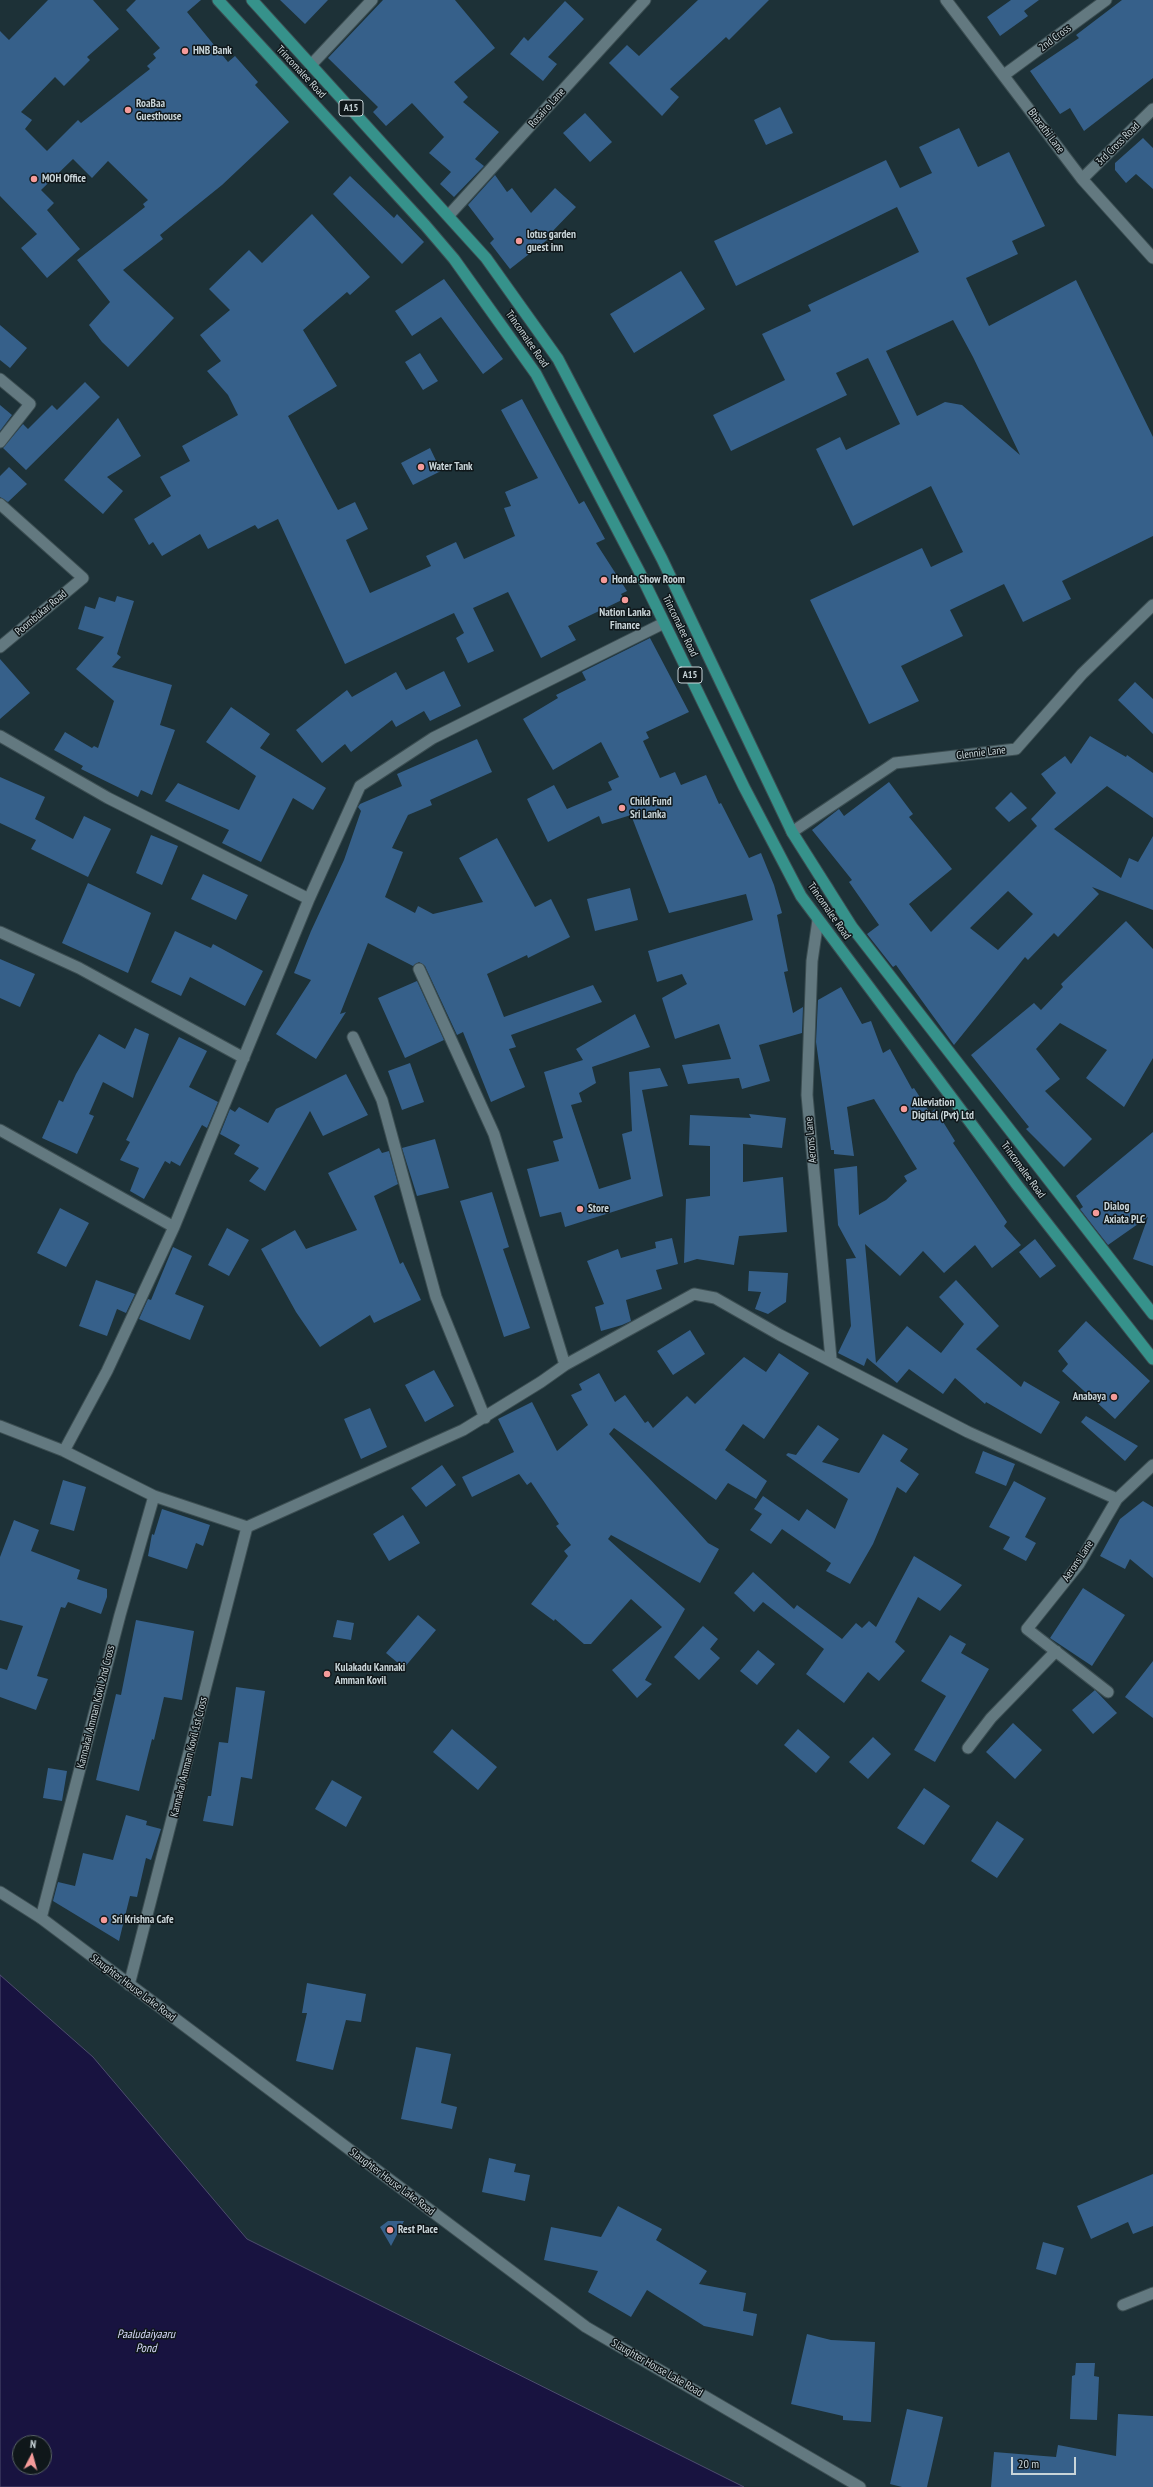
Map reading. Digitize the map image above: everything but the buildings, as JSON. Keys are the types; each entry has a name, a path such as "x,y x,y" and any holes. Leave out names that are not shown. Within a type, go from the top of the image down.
{"highway":[{"name":"Trincomalee Road","path":"218,0 425,225 454,259 536,374 664,623 748,794 801,896 1017,1185 1153,1359"},
{"name":"Trincomalee Road","path":"252,0 449,215 486,258 558,359 662,559 792,832 852,927 1153,1314"}],"street":[{"path":"312,64 372,0"},
{"name":"Rosairo Lane","path":"449,215 645,0"},
{"name":"Bharathi Lane","path":"946,0 1082,179 1153,258"},
{"name":"2nd Cross","path":"1004,75 1106,0"},
{"name":"3rd Cross Road","path":"1082,179 1153,109"},
{"path":"0,379 30,404 0,442"},
{"name":"Poombukar Road","path":"0,504 83,578 0,647"},
{"name":"Glennie Lane","path":"792,832 894,763 1016,749 1082,674 1153,605"},
{"path":"64,1451 107,1371 174,1227 309,899 360,786 433,738 664,623"},
{"path":"0,736 108,798 309,899"},
{"name":"Aerons Lane","path":"818,920 812,960 807,1095 831,1359"},
{"path":"0,932 79,968 244,1058"},
{"path":"419,969 494,1134 565,1365"},
{"path":"353,1037 382,1100 436,1297 485,1418"},
{"path":"0,1130 174,1227"},
{"path":"0,1426 64,1451 154,1496 247,1528 485,1418 565,1365 694,1294 715,1298 780,1335 831,1359 968,1432 1117,1499"},
{"name":"Aerons Lane","path":"1108,1692 1026,1629 1079,1564 1117,1499 1153,1465"},
{"name":"Kannakai Amman Kovil 2nd Cross","path":"42,1918 120,1616 154,1496"},
{"name":"Kannakai Amman Kovil 1st Cross","path":"129,1985 247,1528"},
{"path":"968,1748 991,1718 1056,1651"},
{"name":"Slaughter House Lake Road","path":"0,1892 42,1918 129,1985 586,2327 860,2487"},
{"path":"1123,2305 1153,2293"}],"water":[{"name":"Paaludaiyaaru Pond","path":"0,1975 93,2057 247,2239 744,2487 0,2487"}],"place":[{"name":"HNB Bank","path":"185,51"},
{"name":"RoaBaa Guesthouse","path":"128,110"},
{"name":"MOH Office","path":"34,179"},
{"name":"lotus garden guest inn","path":"519,241"},
{"name":"Water Tank","path":"421,467"},
{"name":"Honda Show Room","path":"604,580"},
{"name":"Nation Lanka Finance","path":"625,600"},
{"name":"Child Fund Sri Lanka","path":"622,808"},
{"name":"Alleviation Digital (Pvt) Ltd","path":"904,1109"},
{"name":"Store","path":"580,1209"},
{"name":"Dialog Axiata PLC","path":"1096,1213"},
{"name":"Anabaya","path":"1114,1397"},
{"name":"Kulakadu Kannaki Amman Kovil","path":"327,1674"},
{"name":"Sri Krishna Cafe","path":"104,1920"},
{"name":"Rest Place","path":"390,2230"}]}
